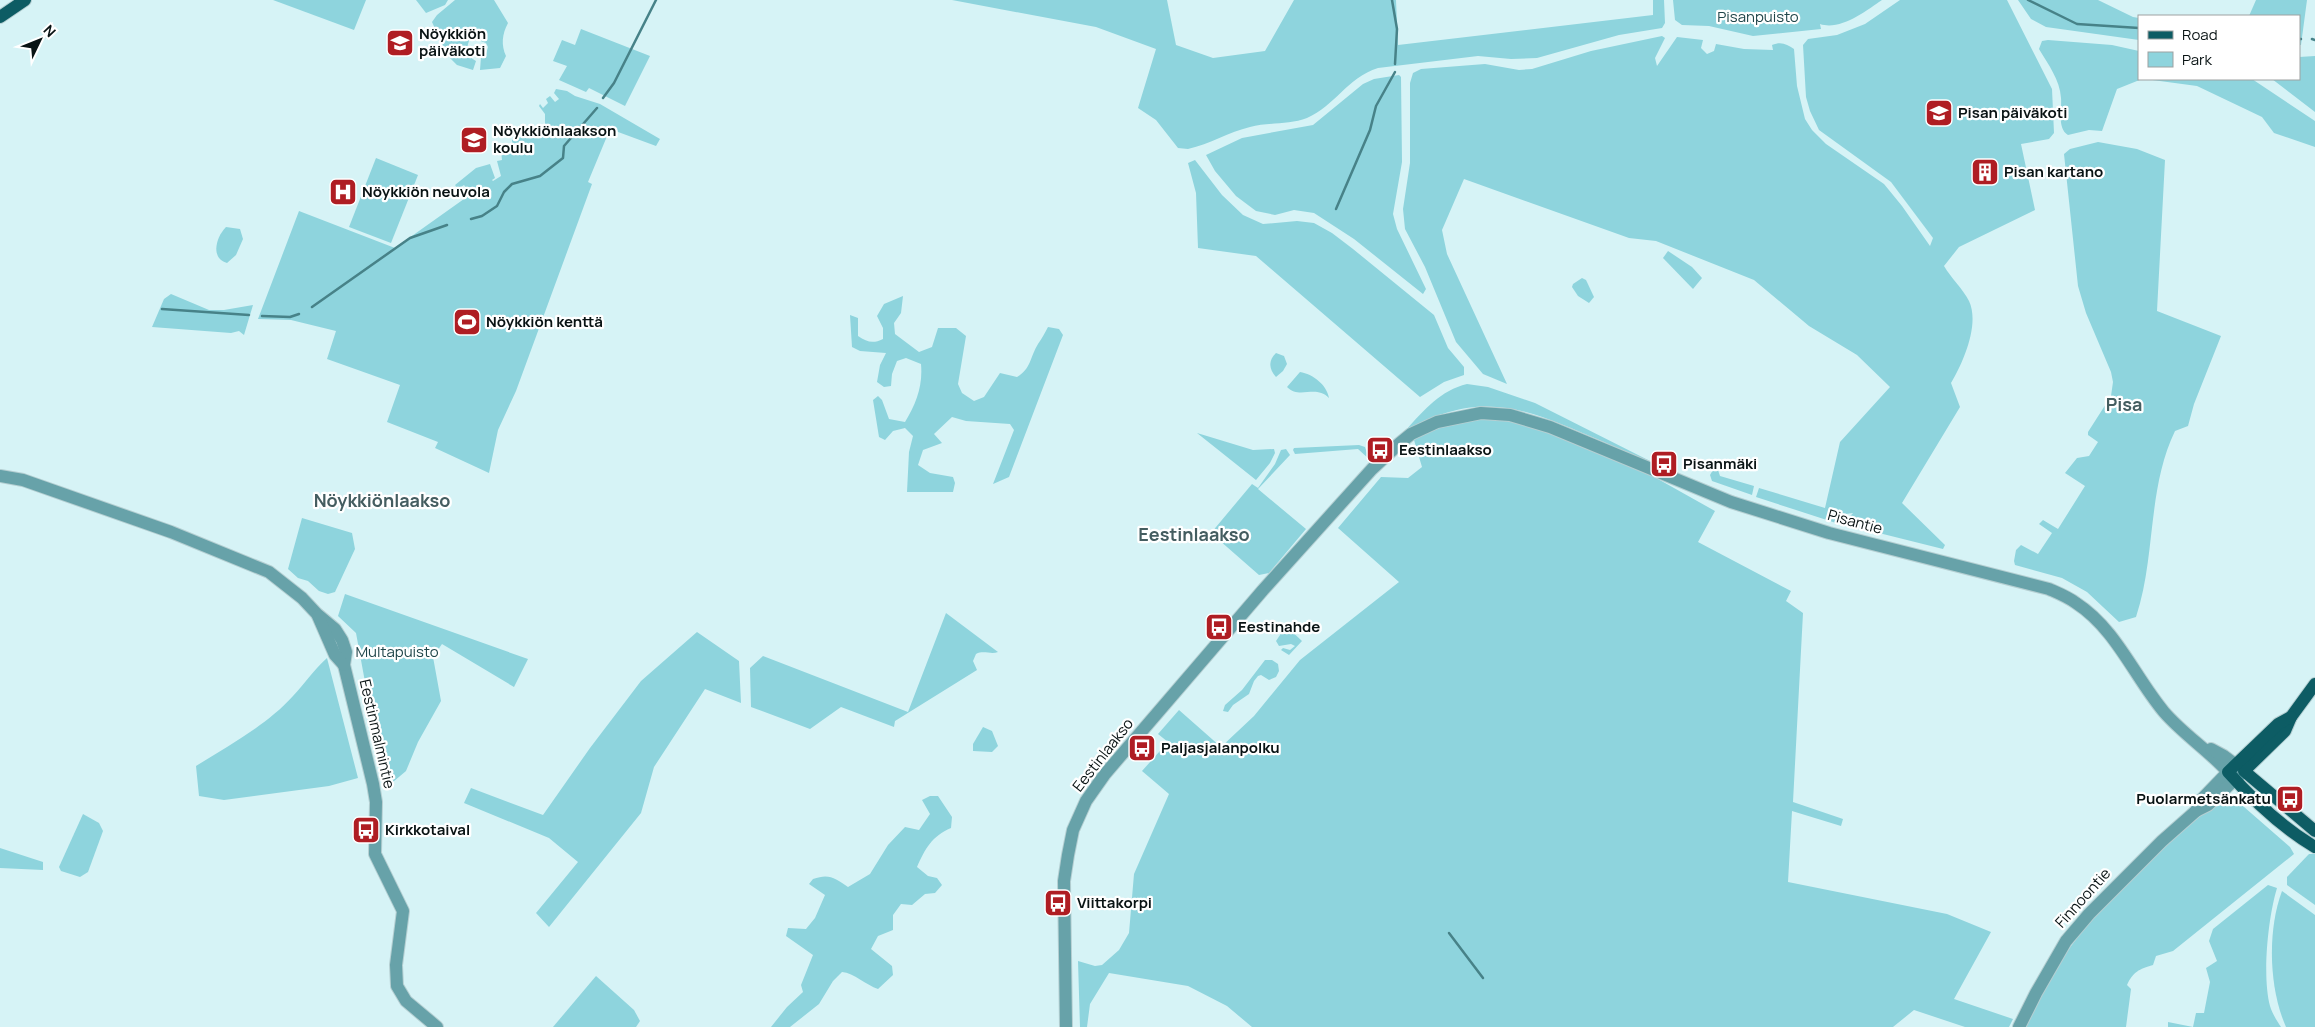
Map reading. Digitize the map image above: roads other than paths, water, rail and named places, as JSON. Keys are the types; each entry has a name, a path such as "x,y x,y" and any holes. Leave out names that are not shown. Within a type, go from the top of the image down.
{"main road":[{"path":"0,17 24,0"},
{"name":"Finnoontie","path":"2235,772 2278,724 2291,717 2315,684"},
{"path":"2235,772 2315,831"},
{"path":"2235,772 2288,828 2315,847"}],"street":[{"name":"Pisantie","path":"1450,418 1480,413 1510,415 1550,427 1731,502 1829,533 2049,589 2076,602 2099,622 2162,710 2175,724 2235,772"},
{"name":"Eestinlaakso","path":"1066,1027 1064,881 1073,830 1086,801 1105,774 1263,590 1369,472 1411,434 1450,418"},
{"name":"Eestinmalmintie","path":"0,476 23,480 245,561 282,580 335,629 342,640 346,652 344,665 373,784 376,802 375,854 403,911 396,965 397,986 406,1001 437,1027"},
{"name":"Finnoontie","path":"2019,1027 2036,993 2072,934 2130,872 2196,811 2201,800 2235,772"}],"waterway":[{"path":"603,98 614,83 656,0"},
{"path":"1392,0 1397,29 1395,64"},
{"path":"2028,0 2077,24 2138,28"},
{"path":"1336,209 1370,130 1376,106 1395,72"},
{"path":"471,219 482,216 497,206 504,192 512,184 540,176 563,158 564,146 597,108"},
{"path":"312,307 410,238 447,225"},
{"path":"162,309 249,315"},
{"path":"262,316 290,317 299,314"},
{"path":"1449,933 1483,978"}],"place":[{"name":"Nöykkiön päiväkoti","path":"400,43"},
{"name":"Pisan päiväkoti","path":"1939,113"},
{"name":"Nöykkiönlaakson koulu","path":"474,140"},
{"name":"Pisan kartano","path":"1985,172"},
{"name":"Nöykkiön neuvola","path":"343,192"},
{"name":"Nöykkiön kenttä","path":"467,322"},
{"name":"Eestinlaakso","path":"1380,450"},
{"name":"Pisanmäki","path":"1664,464"},
{"name":"Eestinahde","path":"1219,627"},
{"name":"Paljasjalanpolku","path":"1142,748"},
{"name":"Puolarmetsänkatu","path":"2290,799"},
{"name":"Kirkkotaival","path":"366,830"},
{"name":"Viittakorpi","path":"1058,903"}],"district":[{"name":"Pisa","path":"2124,405"},
{"name":"Nöykkiönlaakso","path":"382,501"},
{"name":"Eestinlaakso","path":"1194,535"}],"park label":[{"name":"Pisanpuisto","path":"1758,17"},
{"name":"Multapuisto","path":"397,652"}]}
